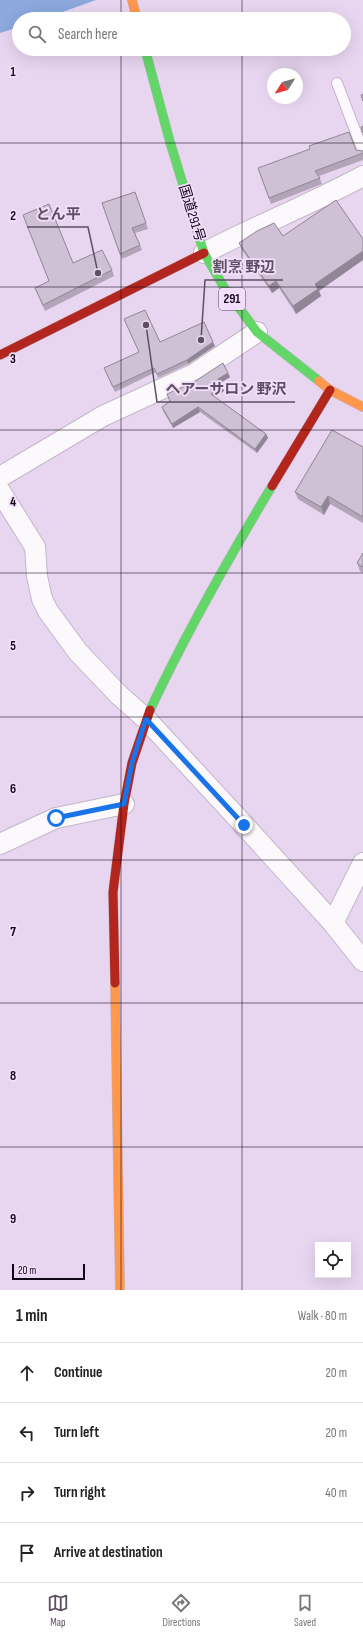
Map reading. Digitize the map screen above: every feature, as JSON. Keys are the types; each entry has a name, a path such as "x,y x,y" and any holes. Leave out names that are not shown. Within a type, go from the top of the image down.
{"main road":[{"path":"132,0 135,12"},
{"name":"国道291号","path":"147,56 170,142 204,253 225,289 257,332 330,390 363,407"},
{"path":"0,355 204,253"},
{"path":"120,1290 113,892 124,804 132,763 146,719 169,669 236,545 330,390"}],"street":[{"path":"204,253 240,234 319,200 363,176"},
{"path":"257,332 194,374 103,416 1,477 35,547 37,576 42,599 48,611 78,652 119,696 146,719 333,924 363,961"},
{"path":"0,844 56,818 124,804"},
{"path":"333,924 363,863"}],"lane":[{"path":"337,82 363,151"}],"water":[{"path":"0,0 96,0 63,12 12,12 12,29 0,33"}],"building":[{"path":"349,132 356,150 363,151 363,153 315,171 320,178 269,198 258,168 310,149 309,146"},
{"path":"135,192 146,223 132,228 140,245 120,254 102,203"},
{"path":"336,200 363,239 363,251 315,284 318,289 293,306 276,281 269,286 239,243 257,231 274,223 283,236"},
{"path":"49,204 73,263 102,250 112,270 43,305 35,288 49,281 23,215"},
{"path":"145,310 160,342 204,322 213,342 187,360 157,374 154,368 113,387 104,368 139,352 124,319"},
{"path":"223,363 228,373 218,379 222,387 211,394 266,434 255,449 198,407 172,424 162,407 170,401 167,394 197,380"},
{"path":"332,430 363,447 363,517 328,496 321,507 295,492"},
{"path":"363,553 363,567 357,563"}],"traffic: fast":[{"path":"147,56 170,142 204,253 225,289 257,332 319,381"},
{"path":"150,710 208,596 272,486"}],"traffic: slow":[{"path":"132,0 135,12"},
{"path":"319,381 330,390 363,407"},
{"path":"115,983 120,1290"}],"traffic: jam":[{"path":"0,355 204,253"},
{"path":"272,486 330,390"},
{"path":"115,983 113,892 124,804 132,763 150,710"}],"place":[{"name":"とん平","path":"98,273"},
{"name":"ヘアーサロン 野沢","path":"146,325"},
{"name":"割烹 野辺","path":"201,340"}],"route":[{"path":"56,818 124,804 132,763 146,719 244,825"}]}
